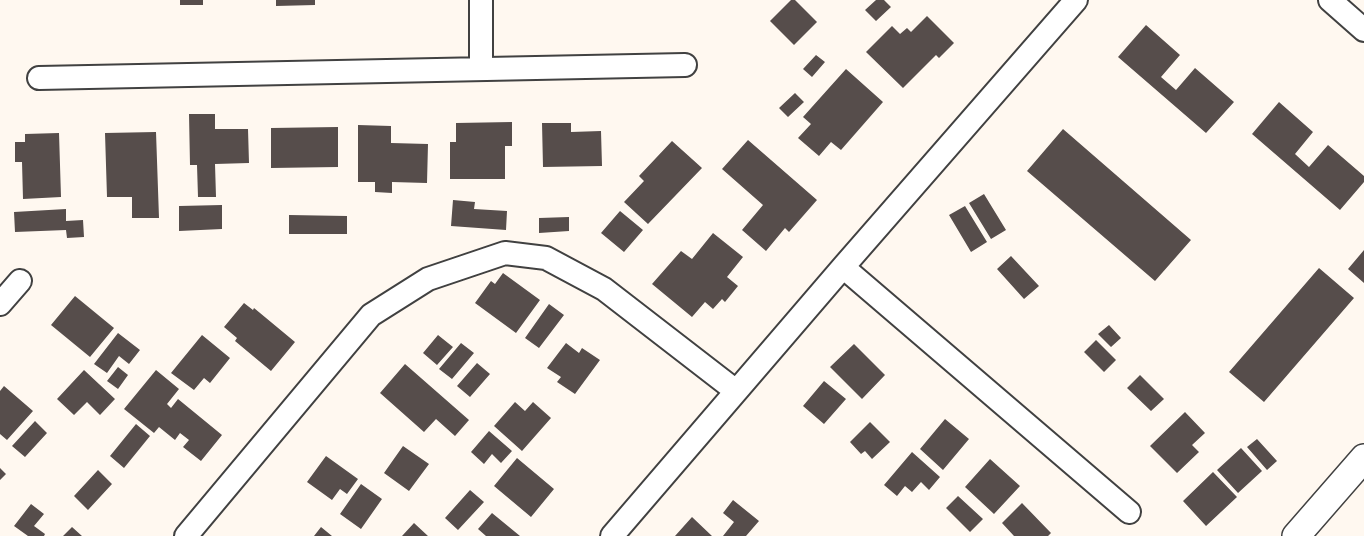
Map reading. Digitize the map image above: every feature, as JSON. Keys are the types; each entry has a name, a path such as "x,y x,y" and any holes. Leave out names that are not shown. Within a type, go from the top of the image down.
{"street":[{"path":"481,0 481,69"},
{"path":"612,536 1076,0"},
{"path":"1330,0 1364,30"},
{"path":"39,78 685,65"},
{"path":"186,536 371,315 428,279 505,253 546,258 604,289 736,391"},
{"path":"843,267 1130,512"},
{"path":"0,304 20,281"},
{"path":"1296,536 1364,458"}],"building":[{"path":"180,0 203,0 203,5 180,5"},
{"path":"276,0 315,0 315,5 276,6"},
{"path":"791,0 795,0 817,22 794,45 770,21"},
{"path":"876,0 884,0 891,7 876,21 865,10"},
{"path":"927,16 954,43 939,58 936,55 903,88 866,52 892,26 900,34 907,28 911,32"},
{"path":"1146,25 1180,55 1161,77 1176,90 1195,68 1234,102 1206,133 1118,57"},
{"path":"816,55 825,62 812,77 803,69"},
{"path":"846,69 883,102 841,150 831,142 819,156 798,138 811,124 803,117"},
{"path":"795,93 804,102 788,117 779,108"},
{"path":"1279,102 1313,132 1295,154 1309,167 1328,145 1364,176 1364,182 1340,210 1252,134"},
{"path":"189,114 215,114 215,129 248,129 249,163 215,164 216,197 198,197 197,165 190,165"},
{"path":"512,122 512,146 505,146 505,179 450,179 450,142 456,142 456,123"},
{"path":"542,123 571,123 571,132 601,131 602,166 543,167"},
{"path":"358,125 391,126 391,143 428,144 427,183 392,182 392,193 375,192 375,182 358,182"},
{"path":"338,127 338,167 271,168 271,128"},
{"path":"1063,129 1191,240 1155,281 1027,171"},
{"path":"156,132 159,218 132,218 132,197 107,197 105,133"},
{"path":"59,133 61,197 23,199 22,162 15,162 15,142 25,142 25,134"},
{"path":"748,140 817,200 789,232 785,228 766,251 742,230 763,205 722,169"},
{"path":"672,141 702,168 648,224 624,202 644,181 639,176"},
{"path":"984,194 1006,230 991,239 969,203"},
{"path":"453,200 475,202 474,209 507,211 506,230 451,226"},
{"path":"222,205 222,229 179,231 179,206"},
{"path":"965,206 987,242 971,252 949,215"},
{"path":"66,209 66,221 83,220 84,237 67,238 66,230 15,232 14,212"},
{"path":"620,211 643,230 624,252 601,233"},
{"path":"289,215 347,216 347,234 289,234"},
{"path":"569,217 569,231 539,233 539,218"},
{"path":"713,233 743,257 727,277 738,286 725,302 722,299 713,309 705,302 692,317 652,284 681,251 692,259"},
{"path":"1364,250 1364,283 1348,269"},
{"path":"1011,256 1039,286 1024,299 997,269"},
{"path":"1319,268 1354,298 1264,402 1229,372"},
{"path":"503,273 540,300 516,333 475,303 491,281 495,284"},
{"path":"75,296 114,328 90,357 51,325"},
{"path":"244,303 253,310 254,308 295,342 271,371 235,341 237,338 224,327"},
{"path":"549,304 564,315 539,348 525,338"},
{"path":"1109,325 1121,338 1111,347 1098,334"},
{"path":"118,333 140,350 129,364 119,356 107,373 94,364"},
{"path":"202,335 230,358 210,383 204,378 194,390 171,373"},
{"path":"438,335 453,347 437,365 423,353"},
{"path":"1096,340 1116,360 1104,372 1084,352"},
{"path":"461,343 474,353 452,379 439,369"},
{"path":"566,343 579,353 582,348 600,360 575,394 557,382 561,377 547,368"},
{"path":"854,344 885,375 862,399 830,367"},
{"path":"477,363 490,374 470,397 457,386"},
{"path":"405,364 469,420 455,436 436,419 424,432 380,393"},
{"path":"118,367 128,375 118,389 107,381"},
{"path":"84,370 115,399 100,415 87,402 74,415 57,399"},
{"path":"156,370 179,389 167,404 171,408 178,399 222,435 201,461 183,447 189,440 180,433 175,440 159,427 154,433 124,409"},
{"path":"1140,375 1164,399 1151,411 1127,388"},
{"path":"824,381 846,399 824,424 803,406"},
{"path":"4,386 33,411 7,440 0,434 0,391"},
{"path":"515,402 525,411 533,402 551,418 522,451 494,426"},
{"path":"1185,412 1205,433 1192,445 1199,452 1177,473 1150,446"},
{"path":"945,419 969,439 943,470 920,449"},
{"path":"35,421 47,433 25,457 12,446"},
{"path":"870,422 890,442 872,459 865,451 861,454 850,442"},
{"path":"136,424 150,436 124,468 110,456"},
{"path":"489,431 512,451 501,463 492,454 484,464 471,452"},
{"path":"1257,439 1277,461 1267,470 1247,447"},
{"path":"403,446 429,464 409,491 384,473"},
{"path":"1241,448 1262,471 1238,493 1217,470"},
{"path":"912,452 940,477 929,490 921,482 912,492 905,486 897,496 884,485"},
{"path":"326,456 358,479 347,494 340,489 332,500 307,482"},
{"path":"517,458 554,489 531,517 494,486"},
{"path":"990,459 1020,486 994,514 965,487"},
{"path":"0,468 6,474 0,480"},
{"path":"98,470 112,484 88,510 74,496"},
{"path":"1213,472 1237,497 1206,526 1183,501"},
{"path":"361,484 382,499 361,529 340,514"},
{"path":"470,490 484,502 458,530 445,518"},
{"path":"958,496 983,519 970,532 946,508"},
{"path":"733,500 759,521 746,536 723,536 734,522 723,513"},
{"path":"1022,503 1051,533 1048,536 1014,536 1002,523"},
{"path":"31,504 44,514 34,526 45,534 44,536 28,536 14,526"},
{"path":"492,513 520,536 486,536 478,529"},
{"path":"692,517 712,536 675,536"},
{"path":"414,523 428,536 402,536"},
{"path":"72,527 82,536 63,536"},
{"path":"321,527 332,536 314,536"}]}
